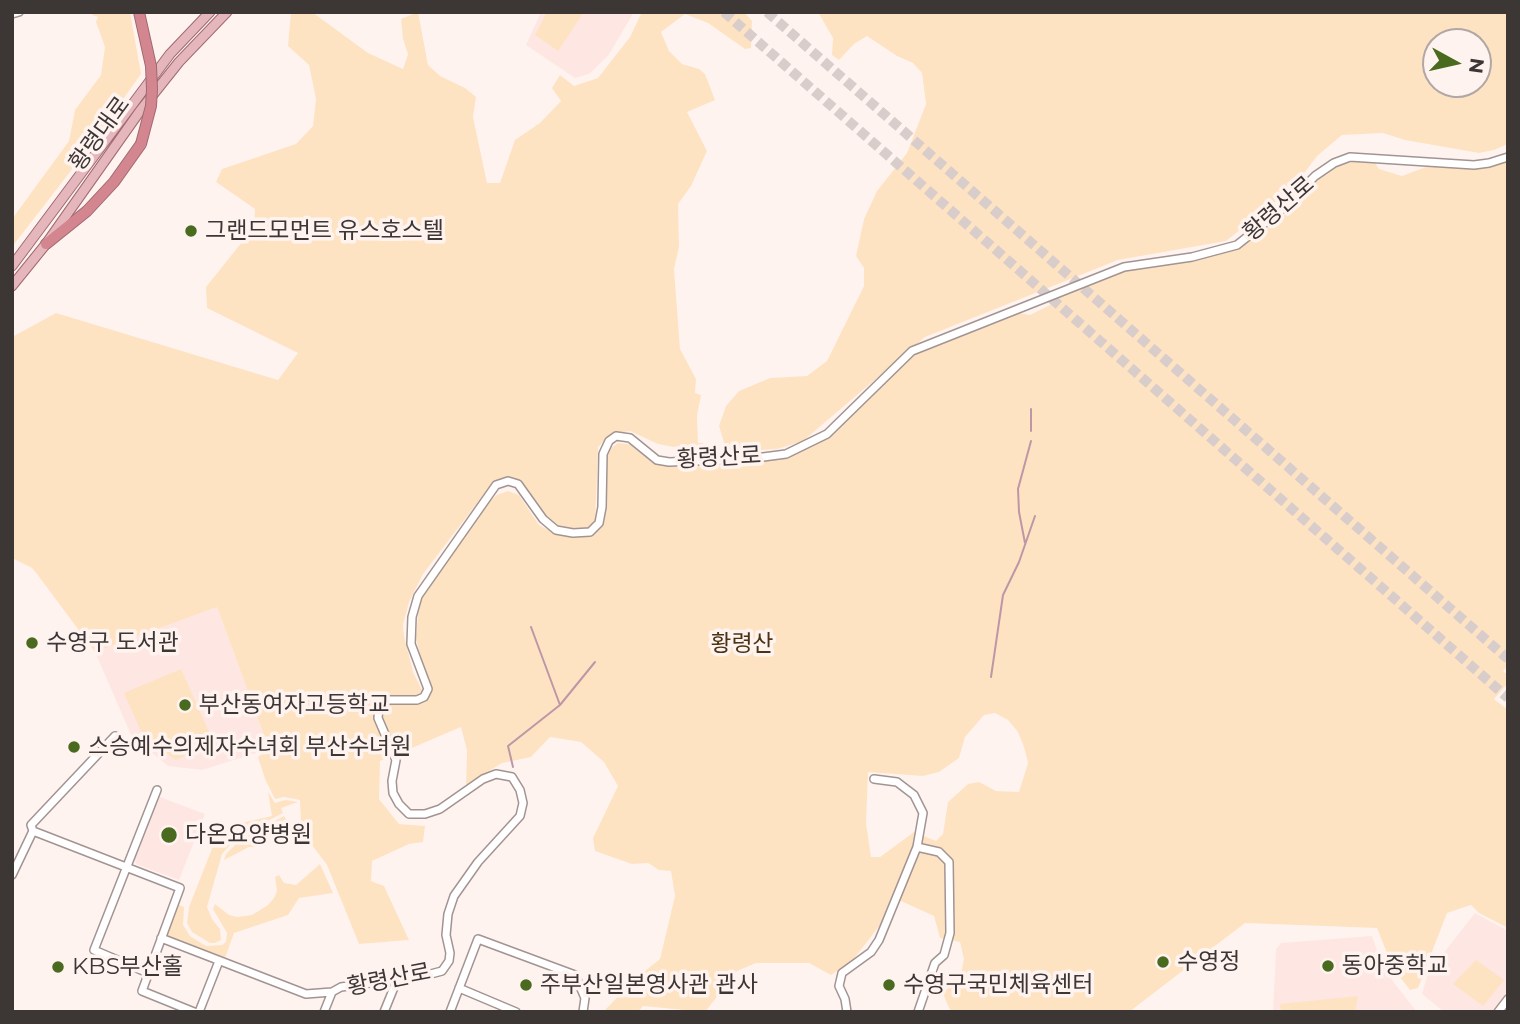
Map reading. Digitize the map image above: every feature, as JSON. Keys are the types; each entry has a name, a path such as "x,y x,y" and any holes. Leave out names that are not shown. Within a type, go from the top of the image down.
{"highway":[{"path":"46,243 88,211 126,168 141,144 150,113 152,89 151,66 139,12"}],"main road":[{"name":"황령대로","path":"12,266 170,54 210,12"},
{"name":"황령대로","path":"12,286 140,111 179,62 227,12"}],"street":[{"path":"12,14 19,12"},
{"name":"황령산로","path":"324,1012 332,992 341,988 442,971 449,961 446,935 448,914 454,895 478,862 520,817 523,803 520,790 512,778 496,774 483,779 440,809 425,814 409,814 393,793 396,760 378,718 379,707 386,700 417,700 424,696 428,689 411,644 412,617 418,596 496,485 508,481 518,484 543,519 556,530 590,532 599,523 602,507 603,454 609,441 615,436 630,438 657,460 669,462 748,459 786,454 827,434 912,351 1125,267 1192,257 1237,245 1281,210 1315,176 1334,163 1350,157 1474,165 1508,157"},
{"path":"12,875 33,831 32,825 115,736"},
{"path":"847,1012 839,986 842,973 871,952 878,940 917,847 923,813 914,795 897,782 874,779"},
{"path":"148,973 94,950 157,790"},
{"path":"33,831 180,888 142,991 196,1012 219,961"},
{"path":"917,847 939,852 949,862 950,933 944,955 935,963 918,1012"},
{"path":"161,938 306,994 332,992"},
{"path":"450,1012 478,939 575,975 584,998 583,1012"},
{"path":"384,1012 397,979"},
{"path":"459,988 513,1011"},
{"path":"1501,1011 1508,999"}],"shaded area":[{"path":"541,12 634,12 608,56 589,74 575,78 526,45"},
{"name":"부산동여자고등학교","path":"217,607 269,749 202,770 168,766 132,737 95,652"},
{"name":"다온요양병원","path":"160,797 205,814 179,880 136,864 134,857 156,800"},
{"path":"1475,913 1508,931 1508,993 1493,1012 1444,1012 1422,994 1428,973"},
{"path":"1372,936 1381,962 1417,1012 1273,1012 1276,949 1281,943"}],"green space":[{"path":"93,12 130,12 141,74 87,150 12,247 12,219 69,141 75,110 101,75 105,47 96,22 98,17 92,15"},
{"path":"291,12 312,12 368,53 403,69 408,54 401,19 418,12 428,65 440,76 465,88 476,97 473,117 487,183 500,183 515,140 540,123 561,101 552,88 560,75 574,86 598,78 630,37 642,12 744,12 752,21 751,48 745,49 708,23 685,14 661,32 669,51 682,64 699,69 705,74 715,100 687,112 707,151 691,186 678,204 679,247 674,269 680,349 696,379 695,393 701,395 697,416 698,443 703,443 702,449 700,452 658,444 630,431 611,434 598,447 595,524 583,531 557,527 521,482 512,477 494,481 423,574 409,602 403,625 404,636 413,672 422,690 418,696 380,697 375,705 374,721 392,756 380,761 379,799 399,824 425,826 423,842 409,844 372,861 371,881 384,886 409,940 359,944 327,865 312,845 301,823 300,800 284,797 275,799 258,757 269,749 217,607 95,652 32,568 12,558 12,337 56,313 278,380 298,353 207,308 206,287 254,227 255,209 216,182 222,169 296,144 313,126 316,99 309,65 288,46"},
{"path":"547,12 584,12 558,51 535,35"},
{"path":"818,12 1508,12 1508,144 1479,153 1405,140 1383,133 1342,135 1317,156 1293,188 1226,241 1118,260 925,337 803,441 777,449 727,452 719,426 726,406 739,391 770,378 807,376 827,361 864,286 864,268 856,256 864,219 877,191 907,153 926,104 922,73 913,63 867,36 854,44 839,60 832,55 833,38"},
{"name":"황령산","path":"1508,160 1508,666 1503,671 1508,675 1508,683 1494,699 1508,710 1508,928 1479,913 1471,905 1447,913 1418,988 1410,990 1393,968 1377,928 1245,923 1129,1012 951,1012 943,994 961,973 964,959 960,942 940,938 934,916 892,897 881,924 852,961 831,975 809,963 756,963 737,971 705,1012 643,1006 638,1012 606,1012 604,1011 635,979 660,959 675,896 671,871 659,870 648,863 632,864 595,851 593,838 618,786 604,762 581,742 550,737 531,757 502,763 466,785 467,751 461,727 400,753 387,734 382,714 384,706 390,703 421,703 429,698 429,678 422,665 416,638 419,604 489,502 497,495 508,491 519,495 539,525 552,532 590,536 604,524 607,451 618,443 634,445 651,460 664,464 746,464 789,456 826,437 913,355 1014,312 1030,315 1050,305 1055,298 1121,272 1196,259 1238,248 1290,207 1334,167 1356,161 1375,163 1379,169 1402,176 1431,165 1486,167","holes":["995,713 1008,720 1018,732 1028,763 1019,792 996,791 979,782 968,784 948,802 943,834 936,841 914,832 880,857 871,857 866,823 868,772 923,776 939,772 959,758 965,737 984,715"]},
{"path":"181,669 214,743 176,760 144,738 124,693"},
{"path":"268,792 275,803 285,800 298,802 281,808 283,813 237,837 222,854 207,907 220,929 221,940 210,943 192,932 187,923 189,907 215,841 204,836 206,831 272,816"},
{"path":"284,816 288,823 268,833 256,847 249,847 224,860 226,854 240,840"},
{"path":"320,864 333,893 299,898 288,915 234,933 224,961 167,939 165,934 177,904 184,907 183,925 190,936 206,946 222,945 226,942 227,933 213,909 215,904 229,915 252,915 274,898 277,891 275,877 279,875 284,883 296,885"},
{"path":"1476,960 1504,980 1483,1006 1453,984"},
{"path":"1358,996 1355,1012 1281,1012 1280,1004"}],"waterway":[{"path":"1031,409 1031,431"},
{"path":"1025,543 1018,489 1031,441"},
{"path":"991,677 1003,595 1019,562 1035,516"},
{"path":"531,627 560,705"},
{"path":"513,767 508,746 560,705 595,662"}],"tunnel":[{"path":"724,12 1508,698"},
{"path":"767,12 1508,659"}],"place":[{"name":"그랜드모먼트 유스호스텔","path":"191,231"},
{"name":"수영구 도서관","path":"32,643"},
{"name":"부산동여자고등학교","path":"185,705"},
{"name":"스승예수의제자수녀회 부산수녀원","path":"74,747"},
{"name":"다온요양병원","path":"169,835"},
{"name":"수영정","path":"1163,962"},
{"name":"동아중학교","path":"1328,966"},
{"name":"KBS부산홀","path":"58,967"},
{"name":"주부산일본영사관 관사","path":"526,985"},
{"name":"수영구국민체육센터","path":"889,985"}]}
